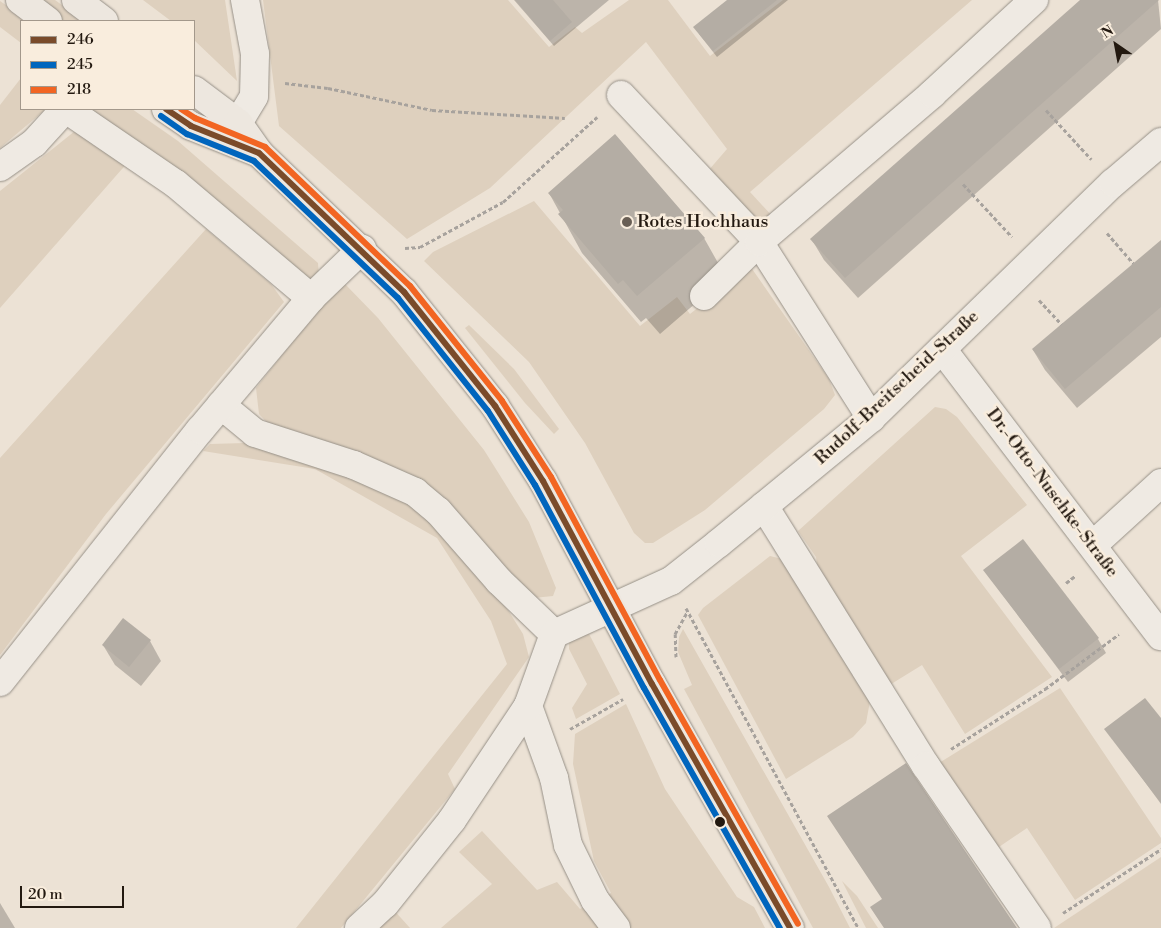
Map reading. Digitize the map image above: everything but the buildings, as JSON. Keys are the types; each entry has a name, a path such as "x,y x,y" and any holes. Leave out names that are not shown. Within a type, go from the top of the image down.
{"main road":[{"path":"20,0 47,20"},
{"path":"76,0 103,20"},
{"path":"195,91 238,123 259,153 362,249 404,292 495,406 543,481 612,606 652,684 790,928"},
{"path":"167,110 191,126 259,153"}],"street":[{"path":"238,123 254,96 255,54 244,0"},
{"path":"704,296 759,242 932,94 1034,0"},
{"path":"621,95 759,242 871,418"},
{"path":"0,167 34,143 64,110"},
{"path":"66,110 176,184 311,298"},
{"name":"Rudolf-Breitscheid-Straße","path":"554,634 672,580 764,506 871,418 1113,183 1161,142"},
{"path":"0,682 221,405 311,298 362,249"},
{"name":"Dr.-Otto-Nuschke-Straße","path":"942,350 1161,636"},
{"path":"221,405 255,432 354,465 415,492 438,511 499,581 554,634 528,706 452,820 385,904 359,928"},
{"path":"1093,546 1161,483"},
{"path":"764,506 926,766 1047,923"},
{"path":"528,706 554,778 568,845 595,900 616,928"}],"path":[{"path":"254,80 328,88 432,110 565,118"},
{"path":"362,249 420,247 503,202 621,95"},
{"path":"1046,110 1113,183"},
{"path":"963,184 1034,260"},
{"path":"1102,227 1133,263"},
{"path":"1033,294 1061,324"},
{"path":"672,580 858,928"},
{"path":"678,664 675,634 688,611"},
{"path":"926,766 1046,689 1128,628"},
{"path":"543,748 630,695"},
{"path":"1047,923 1161,849"}],"shaded area":[{"path":"34,0 55,0 83,20 61,20"},
{"path":"143,0 225,0 237,81 195,41 195,20 170,20"},
{"path":"263,0 508,0 549,47 575,27 582,33 629,0 668,0 710,56 783,0 972,0 750,192 774,218 766,225 751,219 708,171 727,149 646,42 490,188 407,239 279,126"},
{"path":"0,1 28,20 20,20 20,42 0,27"},
{"path":"20,79 20,110 45,110 0,148 0,105"},
{"path":"84,110 133,110 178,141 318,263 319,277 311,283"},
{"path":"80,127 129,161 0,308 0,191"},
{"path":"534,201 640,326 677,297 690,314 750,266 829,379 835,395 824,409 705,510 653,543 645,543 634,533 585,443 529,362 424,261 433,252"},
{"path":"206,229 271,284 284,302 106,514 0,655 0,458"},
{"path":"345,284 378,318 484,450 529,522 556,588 553,596 533,598 446,504 273,429 259,414 256,388 319,308"},
{"path":"469,325 514,369 559,429 554,434 525,403 465,328"},
{"path":"935,407 946,409 957,417 1027,505 961,556 1052,677 965,734 922,665 888,686 819,577 816,557 798,531"},
{"path":"245,443 318,462 411,499 503,602 523,634 529,657 448,774 455,789 341,928 296,928 507,664 491,621 437,538 315,469 203,451 210,444"},
{"path":"770,556 782,559 870,701 866,723 853,737 786,779 698,615 703,608"},
{"path":"683,629 829,887 850,928 813,928 684,689 692,685 678,652 679,637"},
{"path":"587,630 620,694 576,719 572,708 587,684 569,649 569,640"},
{"path":"1060,688 1161,838 1161,843 1075,900 1027,828 996,849 939,763"},
{"path":"626,704 665,789 737,897 754,907 765,928 441,928 492,884 459,852 482,831 537,890 557,882 580,909 611,893 594,861 573,764 575,734"},
{"path":"1161,857 1161,928 1054,928"},
{"path":"842,881 857,896 878,928 866,928"},
{"path":"392,908 410,928 372,928"}],"transit line":[{"name":"246","path":"167,110 191,126 259,153 404,292 495,406 543,481 652,684 790,928"},
{"name":"218","path":"183,110 195,118 265,147 410,286 502,401 551,477 660,680 798,924"},
{"name":"245","path":"161,116 187,134 254,161 398,298 488,411 535,485 644,688 780,928"}],"place":[{"name":"Rotes Hochhaus","path":"627,222"}]}
